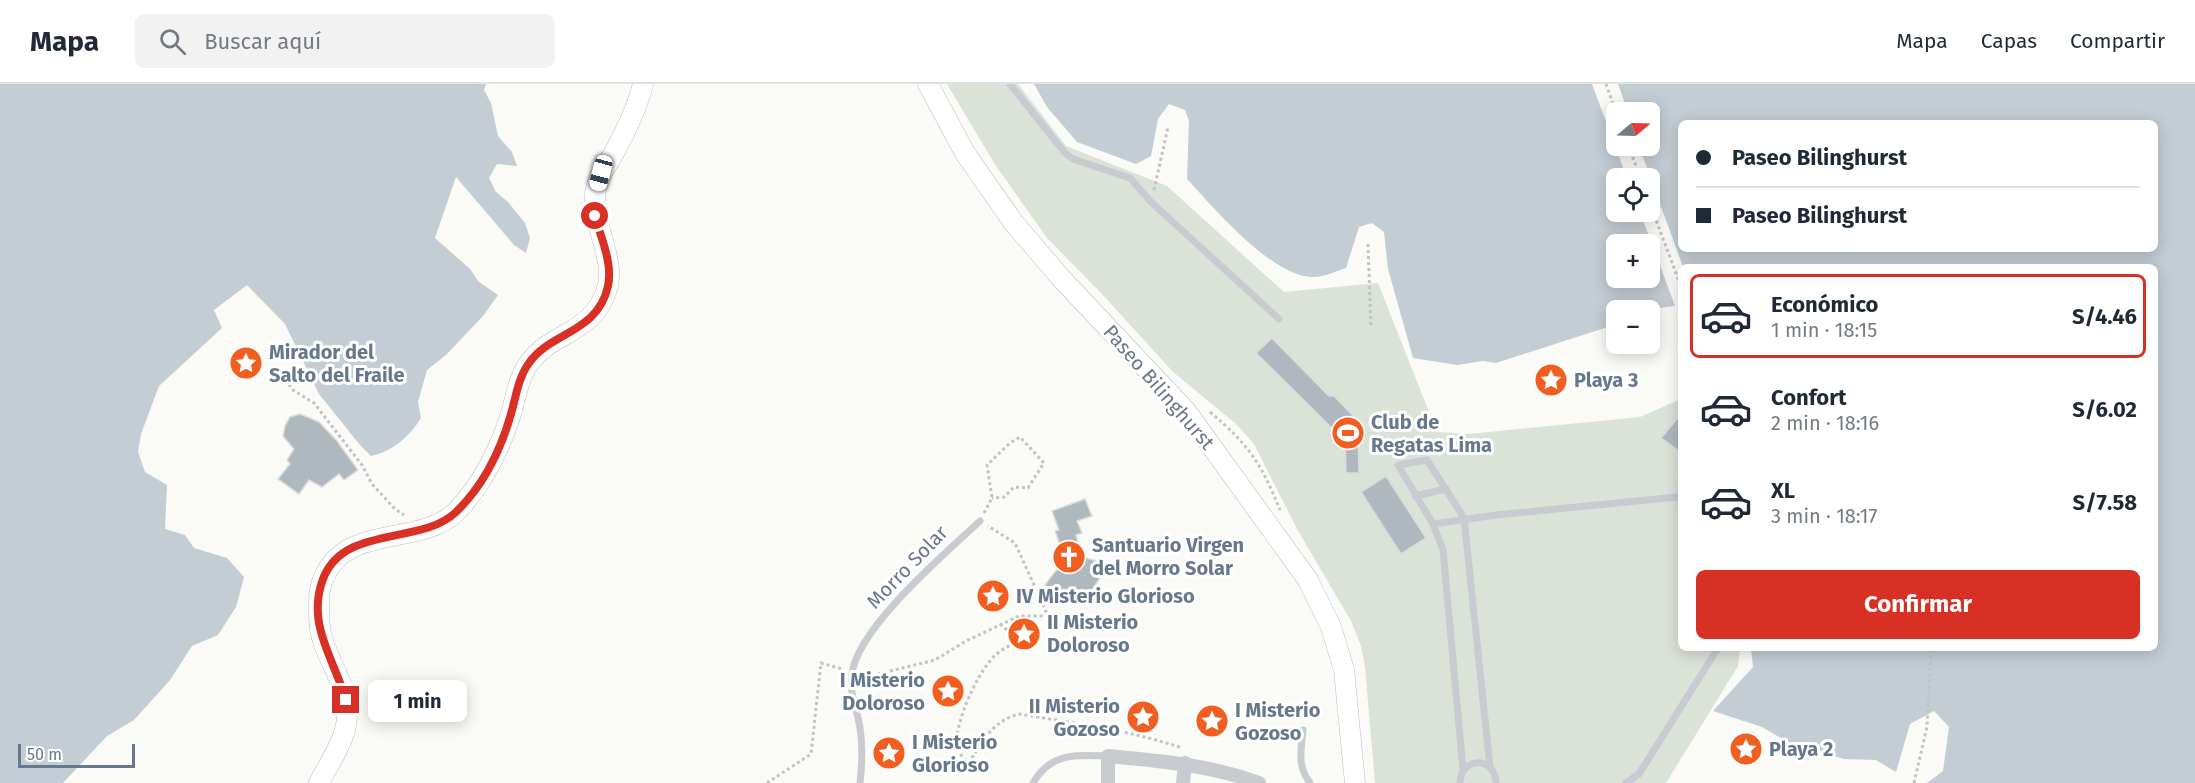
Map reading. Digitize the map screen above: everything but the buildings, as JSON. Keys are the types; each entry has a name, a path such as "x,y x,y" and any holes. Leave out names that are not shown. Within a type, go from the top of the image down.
{"main road":[{"path":"319,783 342,740 347,719 346,700 340,680 323,643 319,627 319,595 324,577 333,564 346,552 382,537 440,523 456,512 476,488 498,451 511,416 522,374 531,360 593,316 608,287 610,270 595,216 595,194 601,173 631,119 643,84"},
{"name":"Paseo Bilinghurst","path":"928,84 965,153 1013,222 1060,277 1186,411 1308,580 1331,627 1344,670 1356,783"}],"street":[{"path":"1108,783 1108,756 1185,756 1259,783"},
{"path":"1183,783 1185,756"}],"lane":[{"path":"1010,84 1065,153 1073,159 1130,178 1151,202 1279,319"},
{"path":"1460,783 1463,770 1443,550 1432,524 1398,465 1427,460 1464,518 1490,767 1496,776 1497,783"},
{"path":"1415,496 1446,489"},
{"path":"1432,524 1464,518 1678,498"},
{"name":"Morro Solar","path":"860,783 863,752 860,726 851,696 852,672 861,647 909,587 980,521"},
{"path":"1626,783 1639,774 1716,651"},
{"path":"1303,730 1300,757 1302,773 1310,783"},
{"path":"1033,783 1046,766 1058,759 1076,755 1108,756"},
{"path":"1463,770 1473,763 1490,767"}],"path":[{"path":"1606,84 1612,102"},
{"path":"1151,202 1168,127"},
{"path":"1657,222 1678,278"},
{"path":"1368,244 1371,328"},
{"path":"278,370 293,390 314,403 362,465 372,484 395,509 422,529"},
{"path":"1202,405 1245,443 1269,482 1281,512"},
{"path":"768,783 811,754 821,663 871,679 874,675 936,660 966,641 1019,616 1047,616 1015,543 980,521 992,498 987,465 1010,442 1020,437 1044,463 1028,488 1014,487 1005,497 992,498"},
{"path":"1000,624 1022,642 1005,647 989,662 973,687 957,737 962,758 969,763 986,736 998,723 1007,717 1019,714 1106,728 1155,739 1185,756"},
{"path":"1914,783 1927,727 1932,651"}],"shaded area":[{"path":"0,84 486,84 484,90 491,103 498,136 512,152 517,166 497,164 489,178 496,192 508,202 525,223 530,238 526,253 514,245 456,177 435,238 470,269 479,282 498,295 483,316 446,355 427,370 418,402 421,418 416,425 393,447 371,456 319,394 285,324 247,285 214,310 222,328 159,386 141,434 138,452 145,472 167,485 165,529 185,535 194,548 227,558 244,577 236,607 218,635 192,646 170,680 134,720 107,736 63,783 0,783"},
{"name":"Club de Regatas Lima","path":"947,84 1018,84 1066,146 1167,186 1284,292 1378,283 1437,432 1468,434 1640,417 1678,400 1678,651 1740,651 1738,666 1666,783 1375,783 1365,667 1361,646 1351,621 1297,529 1254,444 1236,424 1173,372 1047,238 994,163"},
{"path":"1034,84 1592,84 1606,122 1606,156 1619,156 1623,168 1606,168 1606,222 1644,222 1648,234 1606,234 1606,288 1660,288 1660,266 1675,306 1660,308 1660,300 1606,300 1606,328 1496,363 1483,361 1457,365 1413,358 1388,269 1384,232 1372,223 1359,227 1346,268 1318,277 1298,275 1263,254 1245,239 1187,179 1189,121 1185,110 1169,104 1158,119 1151,156 1136,164 1077,142 1047,107"},
{"path":"1618,84 2195,84 2195,783 1927,783 1943,771 1949,727 1934,711 1910,724 1896,772 1876,760 1844,759 1813,747 1791,744 1762,727 1713,711 1753,667 1751,651 2158,651 2158,264 1682,264 1660,204 1660,168 1647,168 1643,156 1660,156 1660,102 1624,102"}],"place":[{"name":"Mirador del Salto del Fraile","path":"246,363"},
{"name":"Playa 3","path":"1551,380"},
{"name":"Club de Regatas Lima","path":"1348,433"},
{"name":"Santuario Virgen del Morro Solar","path":"1069,557"},
{"name":"IV Misterio Glorioso","path":"993,596"},
{"name":"II Misterio Doloroso","path":"1024,634"},
{"name":"I Misterio Doloroso","path":"948,691"},
{"name":"II Misterio Gozoso","path":"1143,717"},
{"name":"I Misterio Gozoso","path":"1212,721"},
{"name":"Playa 2","path":"1746,749"},
{"name":"I Misterio Glorioso","path":"889,753"}],"route":[{"path":"346,700 319,627 319,595 324,577 333,564 346,552 359,545 440,523 456,512 476,488 498,451 511,416 522,374 531,360 593,316 608,287 610,270 595,216"}]}
